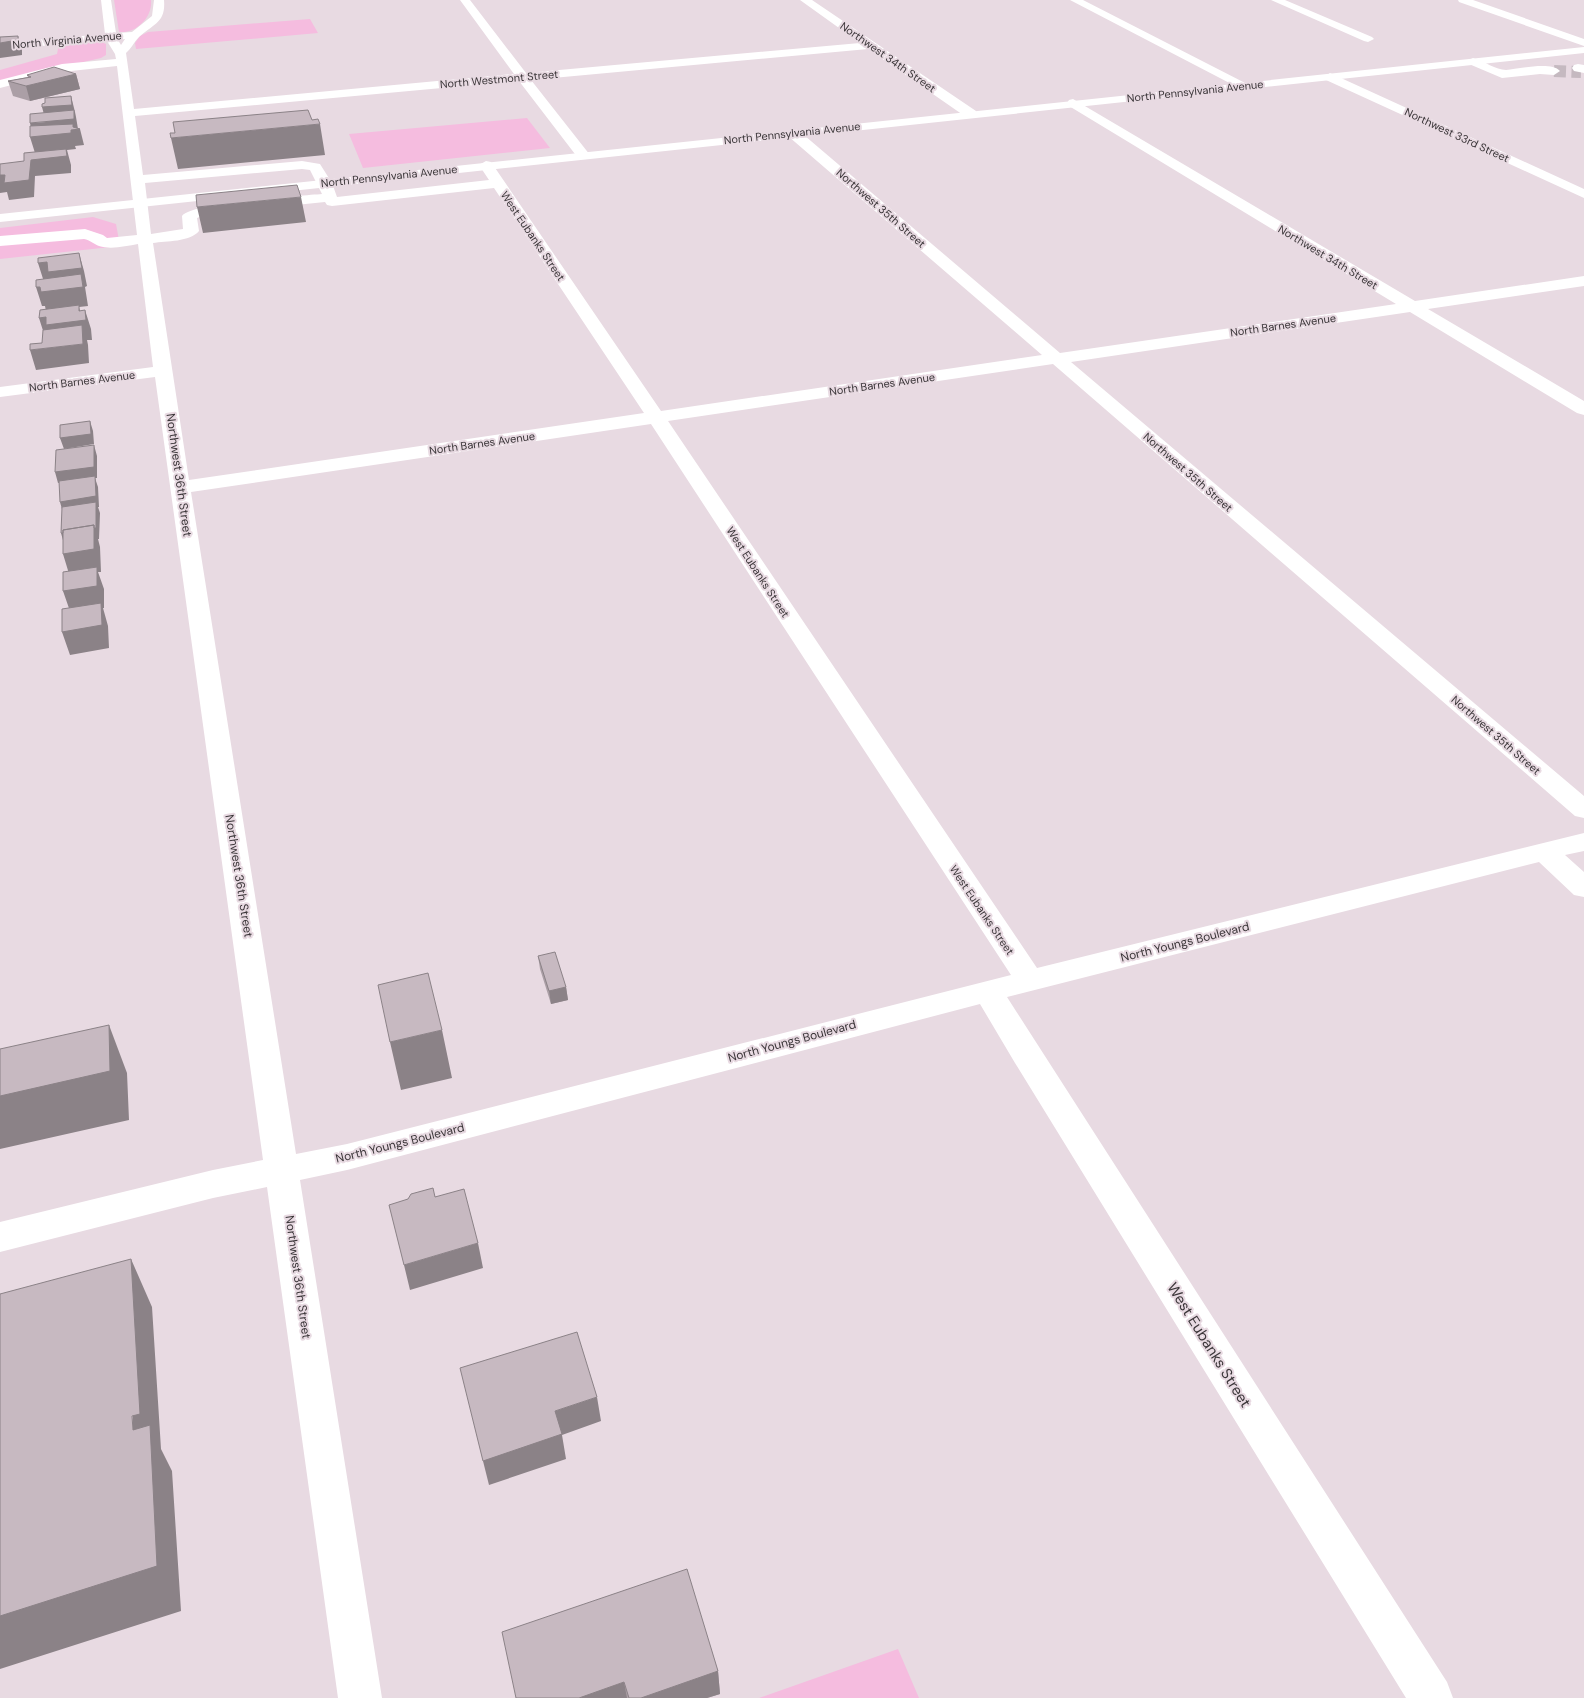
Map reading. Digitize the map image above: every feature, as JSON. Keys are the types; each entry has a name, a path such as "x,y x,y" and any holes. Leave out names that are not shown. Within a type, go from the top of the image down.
{"street":[{"name":"Northwest 36th Street","path":"106,0 111,37 122,58 139,203 163,371 360,1698"},
{"path":"0,84 62,68 122,58 134,35 156,20 159,14 159,0"},
{"path":"465,0 583,155"},
{"name":"Northwest 34th Street","path":"805,0 971,114"},
{"path":"1075,0 1245,86"},
{"path":"1276,0 1368,39"},
{"path":"1463,0 1584,44"},
{"name":"North Virginia Avenue","path":"0,46 134,35"},
{"name":"North Westmont Street","path":"128,113 870,45"},
{"name":"North Pennsylvania Avenue","path":"0,218 139,203 328,190 486,165 1584,50"},
{"path":"1563,52 1582,68"},
{"path":"1473,62 1502,74 1549,70"},
{"name":"Northwest 33rd Street","path":"1330,77 1584,194"},
{"name":"Northwest 34th Street","path":"1073,103 1584,409"},
{"name":"Northwest 35th Street","path":"793,133 1584,810"},
{"path":"136,180 302,165 315,167 328,190 332,202 498,183"},
{"name":"West Eubanks Street","path":"486,165 656,417 1030,981"},
{"path":"0,241 85,234 98,238 102,242 179,235 191,231 189,216 205,210 328,190"},
{"name":"North Barnes Avenue","path":"181,487 1584,281"},
{"name":"North Barnes Avenue","path":"0,392 163,371"},
{"name":"North Youngs Boulevard","path":"0,1238 213,1184 392,1146 988,991 1584,842"},
{"path":"1545,852 1584,888"},
{"name":"West Eubanks Street","path":"988,991 1026,1055 1431,1698"}],"shaded area":[{"path":"114,0 151,0 151,6 142,23 131,30 119,32"},
{"path":"310,19 318,33 136,49 135,43 140,36 148,32"},
{"path":"99,41 106,44 106,55 101,58 0,81 0,70 57,54 59,44"},
{"path":"527,118 550,148 363,168 349,134"},
{"path":"93,217 116,224 120,246 0,259 0,228"},
{"path":"898,1649 919,1698 759,1698"}],"building":[{"path":"18,36 18,40 0,43 0,37"},
{"path":"54,67 76,74 26,86 8,81 31,77 27,75"},
{"path":"71,96 72,105 42,107 42,104 45,103 45,98"},
{"path":"74,110 74,119 30,123 30,114"},
{"path":"308,110 312,120 318,119 320,124 171,138 170,133 175,133 173,122"},
{"path":"73,124 73,127 80,129 71,130 71,133 30,137 30,126"},
{"path":"66,149 67,156 31,160 29,180 4,183 5,175 0,175 0,164 24,161 24,153"},
{"path":"297,185 301,197 197,207 196,195"},
{"path":"79,253 82,268 48,272 47,262 38,263 38,258"},
{"path":"81,274 83,287 41,292 40,287 36,287 36,280"},
{"path":"79,305 79,311 85,310 86,320 46,325 46,317 39,318 40,310"},
{"path":"82,325 83,344 30,350 30,344 42,343 43,330"},
{"path":"90,421 91,434 60,438 60,425"},
{"path":"94,445 94,467 55,472 56,450"},
{"path":"95,476 96,496 60,502 59,481"},
{"path":"96,502 96,528 94,528 94,525 63,530 63,533 61,533 62,507"},
{"path":"94,525 94,549 63,554 63,530"},
{"path":"97,567 97,586 63,591 63,572"},
{"path":"101,603 102,625 62,632 62,609"},
{"path":"555,952 566,987 549,991 538,956"},
{"path":"428,973 442,1030 390,1042 378,985"},
{"path":"109,1025 110,1071 0,1096 0,1049"},
{"path":"433,1188 435,1197 464,1189 478,1243 404,1265 389,1205 408,1199 411,1194"},
{"path":"131,1259 140,1414 132,1416 133,1430 150,1425 157,1566 0,1616 0,1294"},
{"path":"577,1332 597,1397 555,1411 562,1434 483,1461 460,1368"},
{"path":"687,1569 718,1671 641,1698 629,1698 624,1682 579,1698 516,1698 502,1632"}],"tunnel":[{"path":"1554,71 1581,72"}]}
